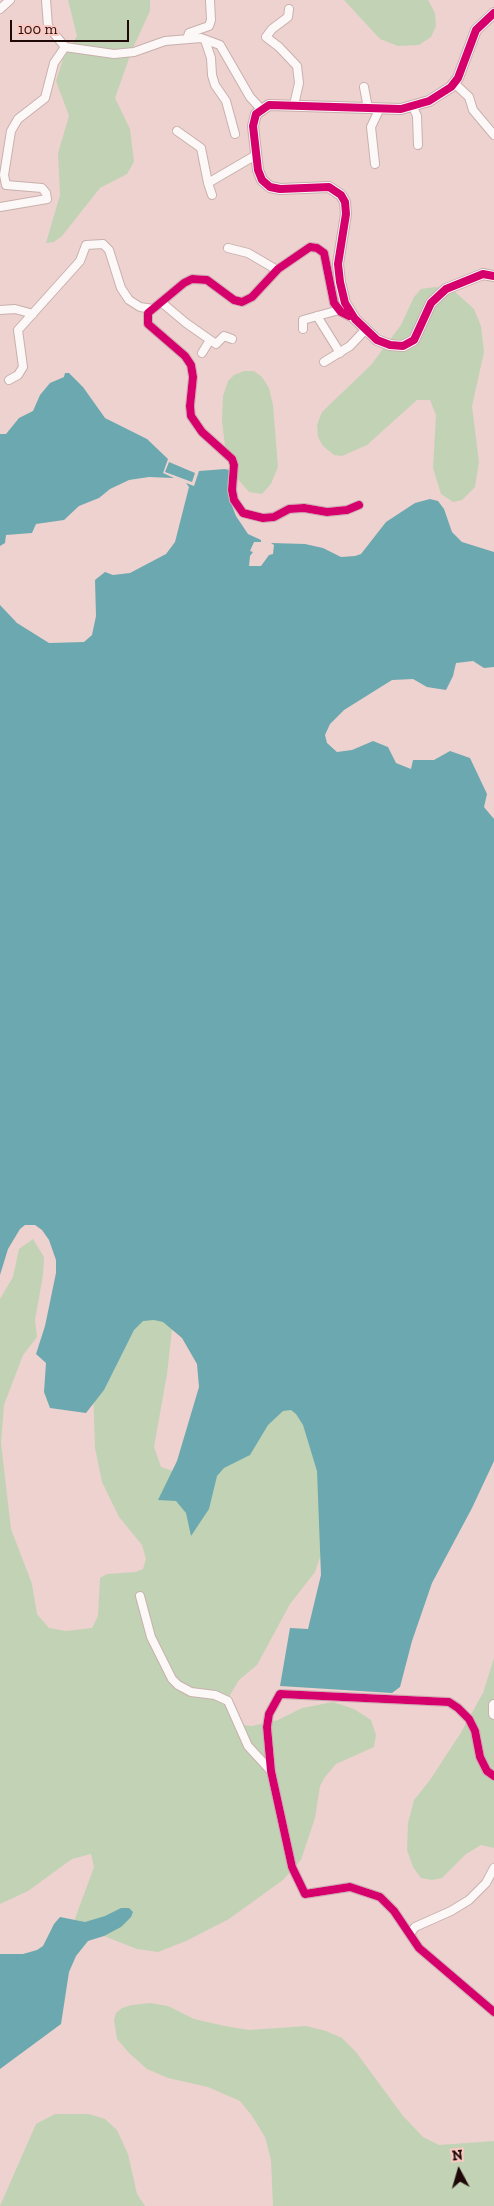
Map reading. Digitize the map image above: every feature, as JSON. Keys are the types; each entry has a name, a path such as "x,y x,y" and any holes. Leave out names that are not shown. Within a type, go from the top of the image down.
{"street":[{"path":"0,9 10,0"},
{"path":"46,0 48,26 65,47 114,54 134,52 165,41 187,39 205,40 220,45 250,97 261,109"},
{"path":"187,39 189,33 209,26 211,20 210,0"},
{"path":"289,9 288,17 272,29 266,37 279,47 297,66 299,83 294,105"},
{"path":"355,320 345,303 340,282 340,244 347,207 341,195 330,187 280,189 270,187 262,180 256,155 253,126 256,114 269,105 368,108 413,107 439,96 454,83 476,30 494,14"},
{"path":"205,40 211,58 212,76 215,85 226,101 235,134"},
{"path":"0,207 47,199 46,193 42,188 6,185 3,159 11,132 18,119 44,98 54,63 65,47"},
{"path":"454,83 469,97 473,110 494,135"},
{"path":"364,87 368,108"},
{"path":"413,107 417,116 418,145"},
{"path":"375,164 371,127 380,108"},
{"path":"177,131 201,148 212,195"},
{"path":"208,183 256,155"},
{"path":"9,380 18,375 23,367 18,330 80,261 86,245 103,244 110,250 121,288 129,300 140,307 153,309"},
{"path":"359,505 347,510 327,512 304,508 288,509 274,517 263,518 243,513 234,500 232,490 234,466 232,459 202,432 192,416 190,406 193,377 191,365 185,356 148,324 148,314 184,283 192,279 207,280 234,300 242,302 252,297 277,270 310,247 324,253 334,303 339,310 355,320 377,340 390,345 403,346 414,340 431,302 446,289 483,274 494,276"},
{"path":"228,248 248,253 277,270"},
{"path":"161,302 216,344 224,336 232,338"},
{"path":"0,310 15,309 32,314"},
{"path":"303,329 303,320 339,310"},
{"path":"317,316 340,353"},
{"path":"324,362 350,346 366,329"},
{"path":"202,353 210,340"},
{"path":"140,1596 151,1637 172,1679 178,1686 191,1692 215,1695 228,1701 248,1746 271,1771"},
{"path":"494,1776 487,1771 480,1757 475,1731 469,1719 449,1702 441,1700 280,1694 269,1714 266,1727 271,1771 292,1867 305,1894 350,1888 380,1897 394,1910 419,1948 494,2012"},
{"path":"494,1705 494,1714"},
{"path":"410,1934 415,1926 451,1911 469,1900 486,1883 494,1868"}],"green space":[{"path":"68,0 150,0 150,11 132,50 115,98 130,129 134,162 127,174 100,188 62,236 54,242 46,243 60,195 58,153 69,116 56,81 63,59 77,36"},
{"path":"344,0 428,0 435,13 436,26 431,37 419,45 398,46 380,39"},
{"path":"435,287 453,290 474,309 481,326 484,352 472,406 479,462 475,487 462,500 453,502 441,494 433,468 436,415 430,400 417,400 367,445 342,456 334,455 323,446 318,437 317,425 322,412 371,365 401,325 414,297 421,289"},
{"path":"244,371 254,371 262,377 269,388 273,405 278,467 271,484 262,494 249,492 236,477 225,446 222,421 223,396 228,381 234,375"},
{"path":"33,1239 44,1257 43,1275 35,1320 37,1337 23,1355 4,1405 1,1443 11,1529 32,1584 37,1614 49,1628 66,1631 92,1628 98,1616 100,1578 107,1574 136,1572 143,1569 146,1559 142,1545 119,1517 102,1482 95,1448 92,1355 138,1295 174,1312 167,1374 154,1447 161,1467 173,1471 303,1364 327,1536 315,1572 290,1604 257,1665 239,1680 230,1695 232,1709 242,1725 252,1726 278,1720 302,1708 333,1702 354,1709 371,1720 376,1735 374,1747 336,1764 325,1777 320,1786 315,1818 301,1860 283,1880 229,1919 186,1941 158,1952 137,1949 73,1924 94,1867 91,1854 72,1859 28,1891 0,1904 0,1299 13,1277 19,1249"},
{"path":"494,1658 494,1848 481,1845 466,1854 442,1878 432,1880 421,1878 413,1867 407,1850 408,1823 414,1800 430,1780 460,1734 483,1693"},
{"path":"150,2003 168,2006 194,2019 225,2026 249,2030 306,2026 326,2031 342,2038 356,2052 403,2116 423,2137 439,2145 494,2141 494,2206 273,2206 271,2160 265,2137 240,2101 208,2087 168,2078 147,2069 117,2039 114,2020 116,2013 122,2008 132,2005"},
{"path":"55,2114 89,2114 105,2119 117,2130 128,2154 137,2194 145,2206 0,2206 36,2124"}],"water":[{"path":"65,373 69,373 83,387 105,418 147,439 168,459 163,473 174,478 149,477 129,480 110,489 99,498 79,506 64,520 36,524 32,533 6,535 5,543 0,546 0,434 6,434 19,418 33,411 40,395 50,383 64,377"},
{"path":"169,462 195,473 192,482 165,472"},
{"path":"229,470 229,498 236,516 248,534 261,540 261,542 254,542 250,551 253,552 250,556 249,566 261,566 269,555 273,554 274,545 271,543 305,544 323,548 341,557 361,554 386,522 415,503 430,499 438,501 444,509 452,532 462,542 494,552 494,667 484,668 473,661 456,663 453,676 446,690 427,687 413,679 392,680 344,710 330,724 325,735 327,743 337,752 352,750 373,741 388,747 396,763 411,769 413,760 434,760 450,751 470,758 487,794 484,807 494,819 494,1461 472,1508 432,1583 412,1641 400,1687 392,1693 280,1686 290,1628 308,1629 321,1575 317,1471 303,1425 296,1414 291,1410 283,1411 268,1425 250,1455 224,1468 217,1476 209,1509 191,1536 186,1513 176,1501 158,1500 177,1461 199,1387 197,1364 182,1338 163,1322 154,1320 143,1321 134,1330 104,1390 86,1413 50,1408 44,1392 46,1363 36,1354 45,1326 56,1273 56,1260 49,1240 42,1230 35,1225 25,1225 20,1229 8,1249 0,1275 0,605 17,623 49,643 84,642 92,635 96,616 95,580 105,572 113,575 130,573 166,554 175,542 189,487 186,483 194,486 199,471"},
{"path":"121,1908 129,1908 133,1912 131,1917 121,1927 104,1936 88,1941 76,1956 69,1972 61,2024 0,2069 0,1954 23,1954 37,1950 43,1946 54,1924 60,1917 85,1922 105,1916"}],"cycle path":[{"path":"494,13 476,30 458,78 451,87 429,101 401,109 269,105 256,114 253,126 258,170 262,180 270,187 280,189 329,187 341,195 345,202 346,214 338,264 345,303 355,319 377,340 390,345 403,346 414,340 431,303 446,289 483,274 494,276"},
{"path":"349,316 341,312 334,303 324,253 317,248 310,247 278,269 252,297 242,302 234,300 207,280 192,279 184,283 148,313 148,324 185,356 191,365 193,377 190,406 191,416 202,432 232,459 234,465 232,490 234,500 243,513 263,518 274,517 289,509 304,508 327,512 347,510 359,505"},
{"path":"494,1776 487,1771 480,1757 475,1731 469,1719 449,1702 280,1694 269,1714 267,1727 271,1771 292,1867 305,1894 350,1887 380,1897 394,1911 419,1948 494,2012"}]}
